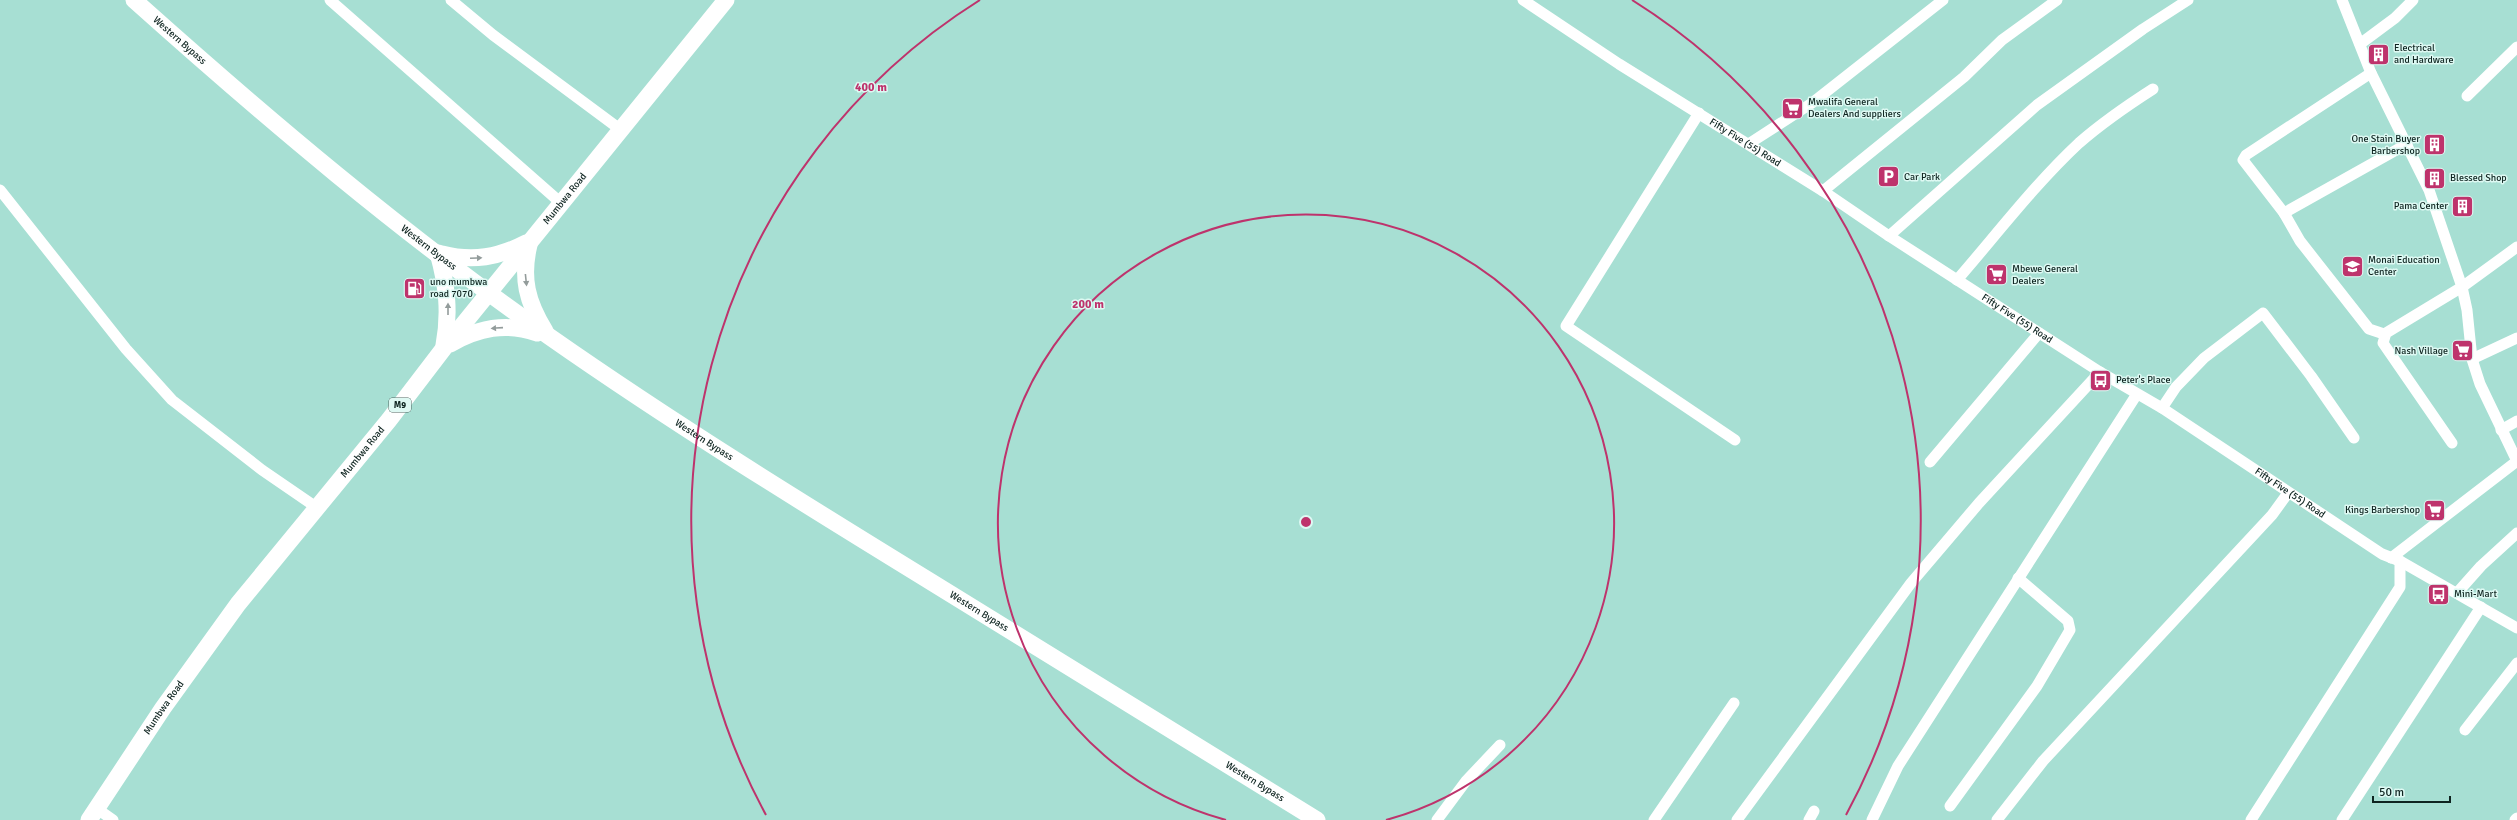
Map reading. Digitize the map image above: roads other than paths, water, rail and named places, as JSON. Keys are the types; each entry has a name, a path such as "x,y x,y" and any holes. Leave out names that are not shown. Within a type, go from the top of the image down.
{"main road":[{"name":"Western Bypass","path":"134,0 269,118 488,293 549,336 790,495 1317,820"},
{"name":"Mumbwa Road","path":"92,814 163,708 238,604 316,507 389,420 488,293 726,0"},
{"path":"444,348 448,310 447,291 438,253 457,258 476,259 494,256 530,242"},
{"path":"530,242 524,265 527,291 535,315 549,336"},
{"path":"444,348 468,334 495,327 522,328 549,336"}],"street":[{"path":"330,0 561,203"},
{"path":"451,0 499,40 621,130"},
{"name":"Fifty Five (55) Road","path":"1523,0 1619,64 1824,191 1889,236 2100,372 2162,408 2382,554 2396,559 2517,628"},
{"path":"1750,144 1812,103 1944,0"},
{"path":"1824,191 1964,77 2002,40 2057,0"},
{"path":"1889,236 2038,105 2143,29 2188,0"},
{"path":"2251,820 2400,587 2396,559 2517,461 2480,384 2472,359 2467,310 2462,287 2429,190 2371,73 2342,0"},
{"path":"2360,44 2395,18 2413,0"},
{"path":"2467,96 2517,47"},
{"path":"2371,73 2246,155 2243,160 2284,213 2300,241 2369,329 2384,334"},
{"path":"1957,280 2048,175 2080,142 2128,105 2153,89"},
{"path":"1699,113 1566,326 1735,440"},
{"path":"2284,213 2407,144"},
{"path":"0,190 126,349 158,386 172,400 226,442 316,507"},
{"path":"2452,443 2382,343 2384,334 2462,287 2517,248"},
{"path":"2162,408 2176,387 2204,358 2263,313 2311,376 2354,438"},
{"path":"1930,462 2039,333"},
{"path":"2472,359 2517,338"},
{"path":"1738,820 1911,583 1979,503 2100,372"},
{"path":"1872,820 1898,766 2136,394"},
{"path":"2501,430 2517,421"},
{"path":"1997,820 2043,761 2272,515 2288,493"},
{"path":"2457,593 2481,566 2517,533"},
{"path":"1950,806 2037,686 2070,630 2068,621 2018,578"},
{"path":"2342,820 2481,607"},
{"path":"2465,730 2517,663"},
{"path":"1654,820 1734,703"},
{"path":"1437,820 1466,781 1500,745"},
{"path":"92,814 113,820"}],"place":[{"name":"Electrical and Hardware","path":"2379,54"},
{"name":"Mwalifa General Dealers And suppliers","path":"1793,108"},
{"name":"One Stain Buyer Barbershop","path":"2435,145"},
{"name":"Car Park","path":"1888,177"},
{"name":"Blessed Shop","path":"2434,178"},
{"name":"Pama Center","path":"2463,206"},
{"name":"Monai Education Center","path":"2352,266"},
{"name":"Mbewe General Dealers","path":"1996,275"},
{"name":"uno mumbwa road 7070","path":"415,288"},
{"name":"Nash Village","path":"2463,351"},
{"name":"Peter's Place","path":"2100,380"},
{"name":"Kings Barbershop","path":"2435,510"},
{"name":"Mini-Mart","path":"2439,594"}]}
